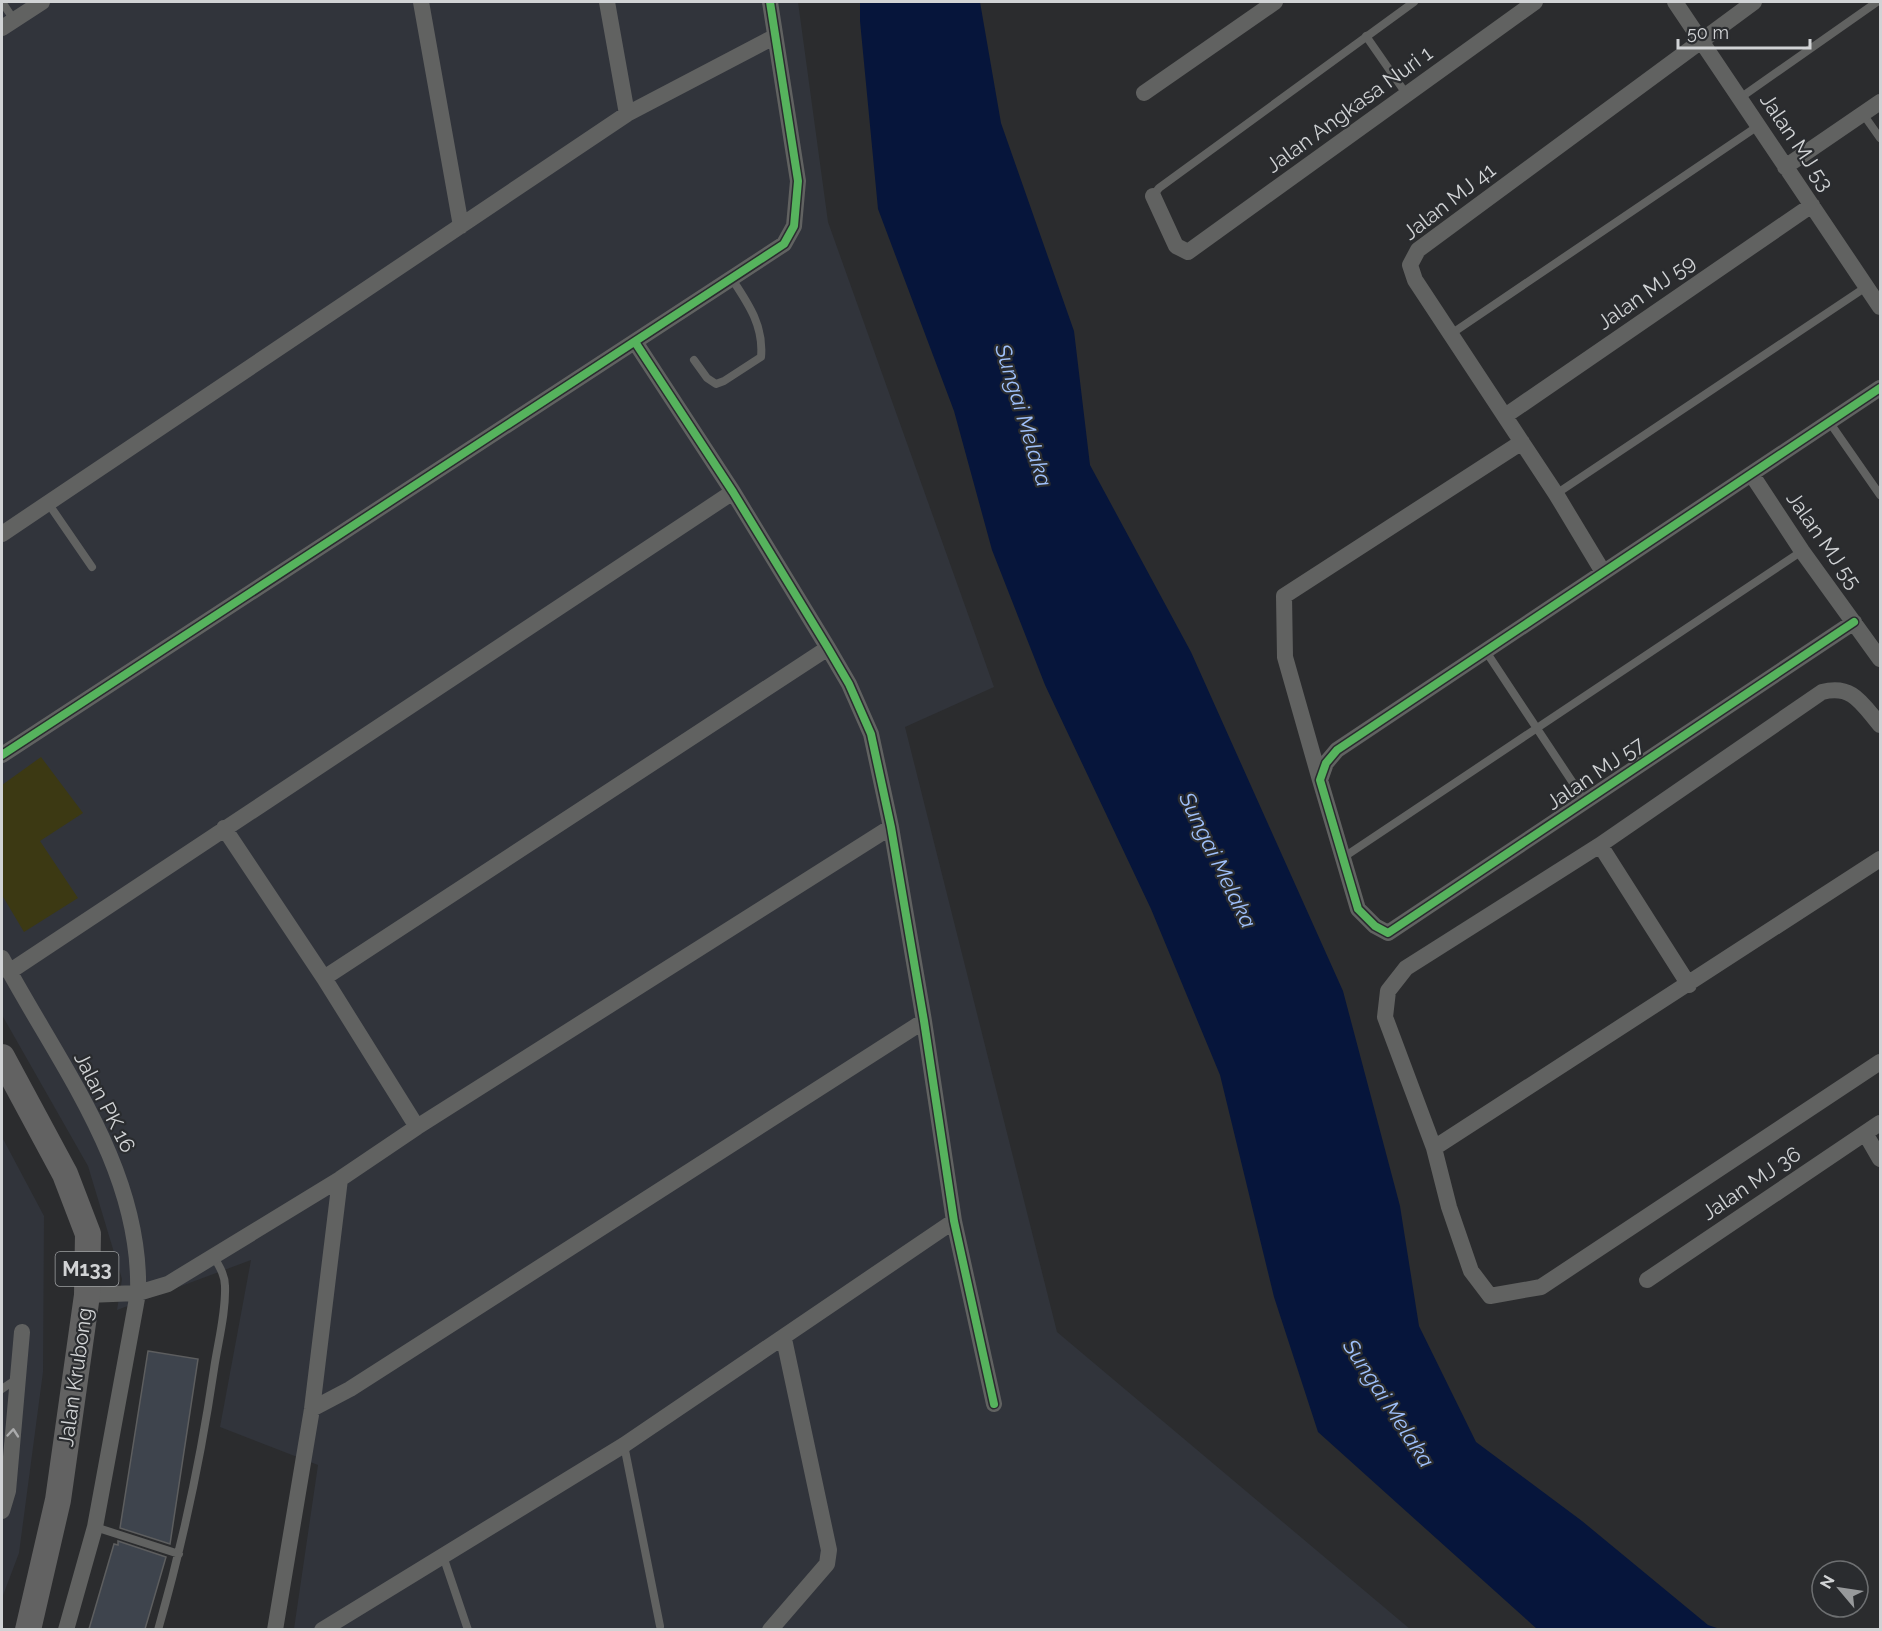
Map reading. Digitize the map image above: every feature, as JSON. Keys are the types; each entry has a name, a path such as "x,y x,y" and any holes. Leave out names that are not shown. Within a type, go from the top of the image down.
{"main road":[{"name":"Jalan Krubong","path":"2,1057 65,1174 88,1234 87,1295 58,1500 28,1629"},
{"name":"Jalan Krubong","path":"15,1629 58,1500"}],"street":[{"path":"8,24 42,2"},
{"path":"421,2 462,226"},
{"path":"607,2 627,114"},
{"path":"2,755 784,244 794,226 798,181 770,2"},
{"path":"1144,93 1275,2"},
{"name":"Jalan Angkasa Nuri 1","path":"1153,196 1176,246 1188,252 1535,2"},
{"name":"Jalan MJ 53","path":"1676,2 1881,307"},
{"name":"Jalan MJ 41","path":"1603,572 1556,494 1415,280 1410,264 1418,250 1754,2"},
{"path":"2,534 627,114 774,37"},
{"path":"1785,167 1881,102"},
{"name":"Jalan MJ 59","path":"1505,416 1812,205"},
{"path":"635,342 733,492 828,648 849,684 871,734 891,827 924,1021 954,1221 994,1404"},
{"path":"1320,780 1326,764 1337,750 1881,388"},
{"path":"1344,857 1285,657 1284,596 1522,442"},
{"name":"Jalan MJ 55","path":"1752,475 1802,550 1881,659"},
{"path":"5,965 225,828 733,492"},
{"name":"Jalan MJ 57","path":"1344,857 1358,909 1375,926 1388,933 1854,622"},
{"path":"324,978 828,648"},
{"path":"1881,725 1849,691 1835,688 1822,692 1600,844 1406,968 1388,991 1385,1017 1434,1148 1449,1207 1471,1271 1490,1296 1541,1287 1881,1062"},
{"path":"87,1295 138,1293 168,1284 340,1179 417,1127 891,827"},
{"path":"225,828 324,978 417,1127"},
{"path":"1600,844 1689,985"},
{"path":"1434,1148 1881,859"},
{"name":"Jalan PK 16","path":"5,965 106,1143 127,1204 139,1262 138,1293 95,1527 66,1629"},
{"path":"312,1409 360,1383 924,1021"},
{"name":"Jalan MJ 36","path":"1647,1280 1881,1123"},
{"path":"1865,1133 1881,1159"},
{"path":"275,1629 312,1409 340,1179"},
{"path":"322,1629 624,1445 784,1339 954,1221"},
{"path":"2,1511 8,1491 22,1332"},
{"path":"770,1629 827,1564 829,1550 784,1339"}],"lane":[{"path":"2,2 8,24"},
{"path":"1153,196 1159,188 1414,2"},
{"path":"1740,98 1877,2"},
{"path":"1366,36 1407,95"},
{"path":"1863,114 1881,138"},
{"path":"1451,334 1758,126"},
{"path":"694,360 707,378 716,384 761,357 761,338 754,311 732,279"},
{"path":"1556,494 1866,287"},
{"path":"1830,423 1881,495"},
{"path":"48,503 93,567"},
{"path":"1344,857 1802,550"},
{"path":"1485,650 1585,801"},
{"path":"158,1629 179,1554 203,1439 225,1287 222,1270 214,1257"},
{"path":"2,1389 18,1378"},
{"path":"624,1445 660,1626"},
{"path":"95,1527 179,1554"},
{"path":"443,1556 468,1629"}],"shaded area":[{"path":"2,2 798,2 828,222 994,687 905,727 1057,1332 1410,1629 294,1629 318,1465 220,1427 251,1260 117,1310 122,1279 88,1166 2,1015"},
{"path":"41,757 83,813 40,841 78,898 24,932 2,895 2,785"},
{"path":"2,1137 44,1216 43,1372 19,1553 2,1598"}],"water":[{"name":"Sungai Melaka","path":"860,2 980,2 1001,123 1074,331 1090,465 1191,652 1343,991 1400,1206 1419,1326 1476,1442 1582,1521 1708,1625 1720,1629 1537,1629 1318,1432 1274,1297 1220,1075 1151,909 1045,685 992,550 954,411 878,209"}],"building":[{"path":"148,1351 198,1359 170,1544 120,1528"},
{"path":"118,1541 166,1557 145,1629 89,1629 114,1544 118,1545"}],"cycle path":[{"path":"2,755 784,244 794,226 798,181 770,2"},
{"path":"635,342 733,492 828,648 849,684 871,734 891,827 924,1021 954,1221 994,1404"},
{"path":"1854,622 1388,933 1375,926 1358,909 1320,780 1326,763 1337,750 1880,388"}]}
